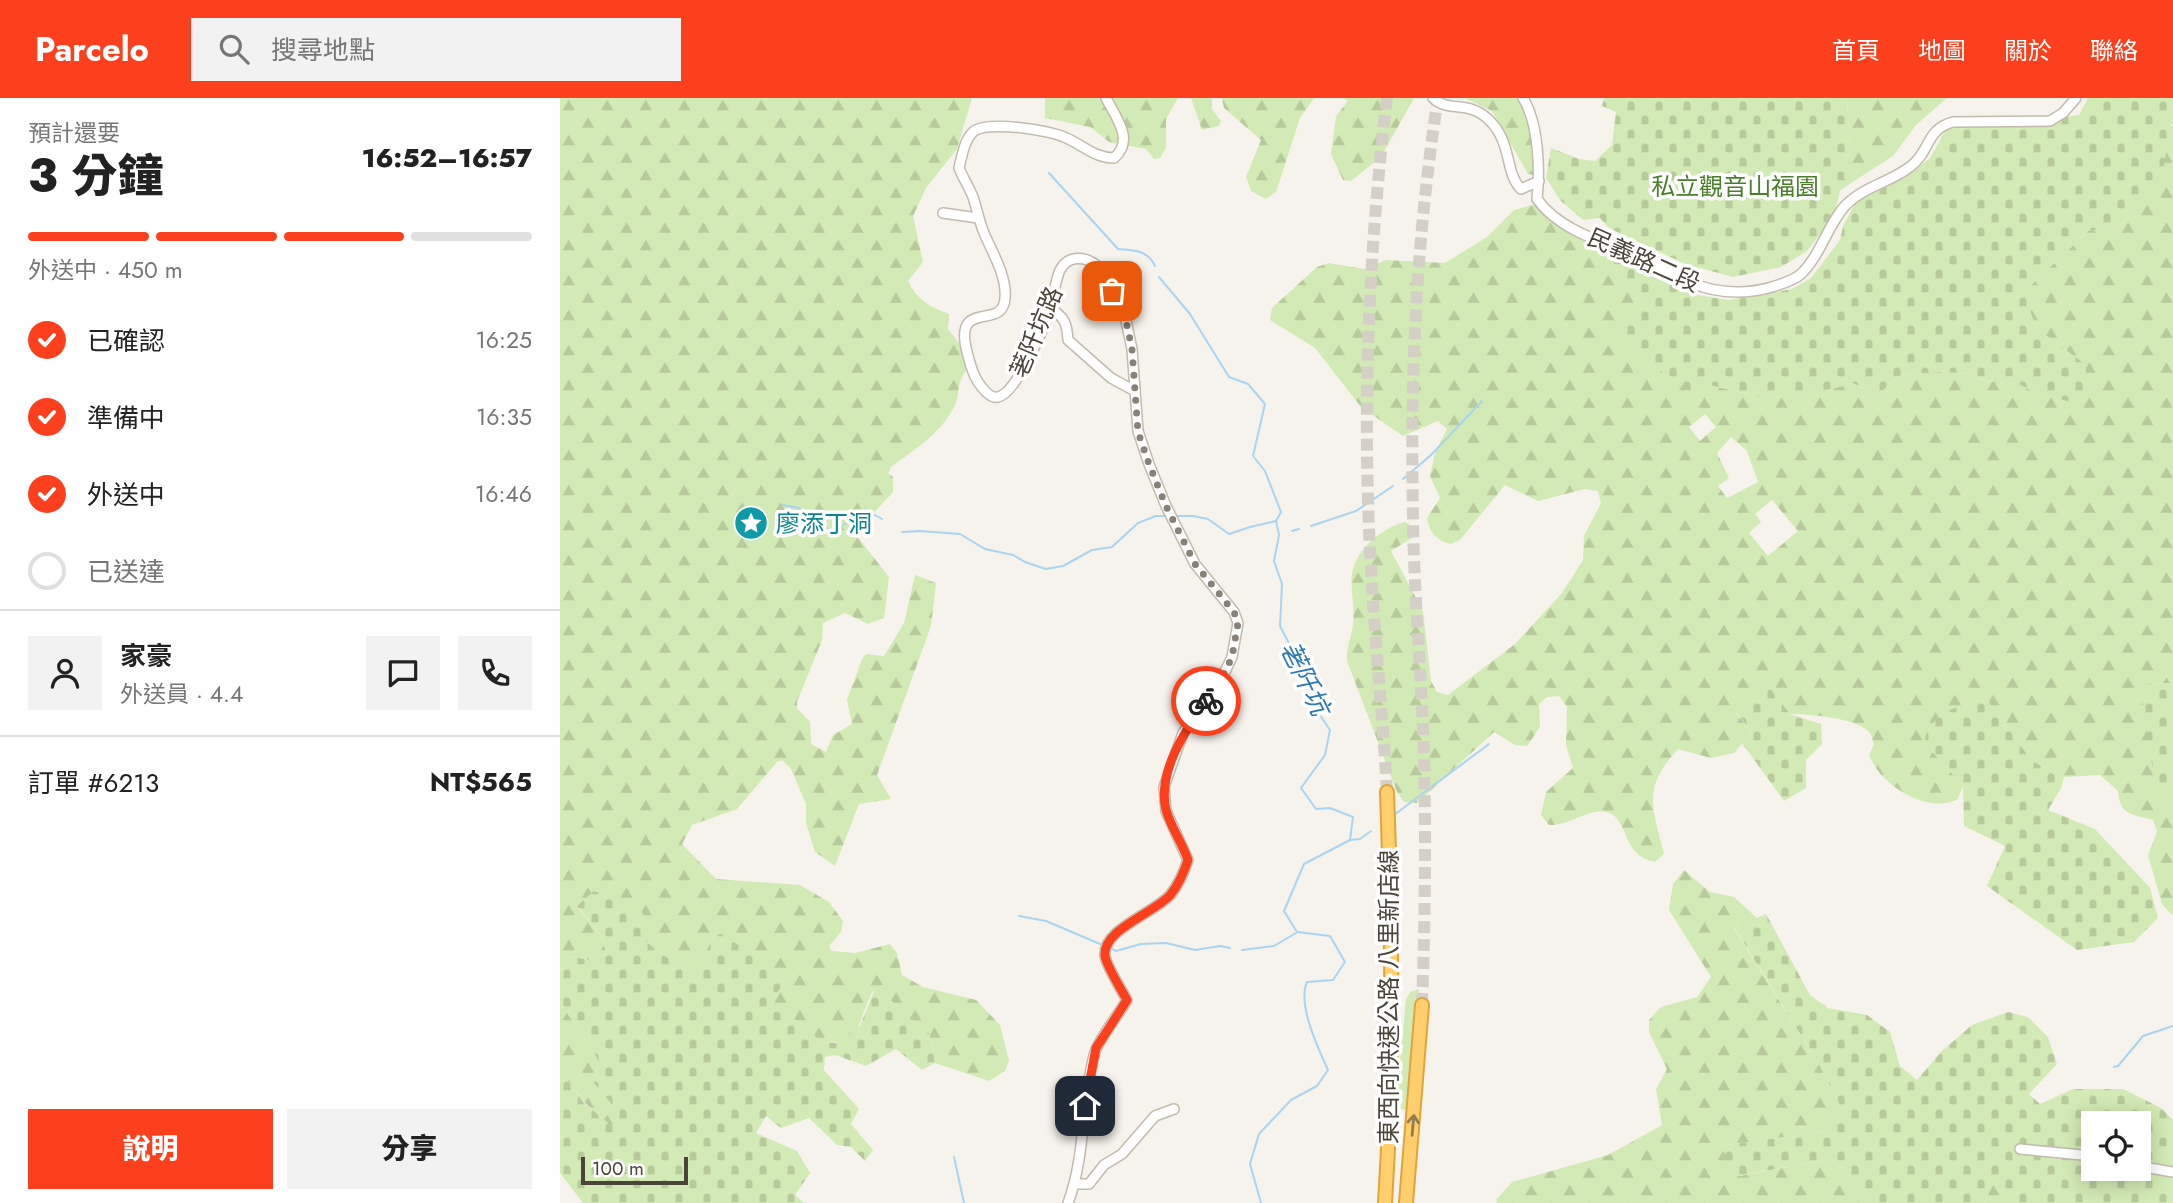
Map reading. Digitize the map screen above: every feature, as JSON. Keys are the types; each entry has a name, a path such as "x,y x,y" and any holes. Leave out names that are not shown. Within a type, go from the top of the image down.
{"highway":[{"name":"東西向快速公路 八里新店線","path":"1385,1203 1393,1008 1387,792"},
{"name":"東西向快速公路 八里新店線","path":"1406,1198 1422,1005"}],"street":[{"name":"荖阡坑路","path":"1069,1203 1075,1184 1096,1048 1127,1000 1105,957 1106,946 1117,932 1171,895 1183,875 1188,860 1166,811 1164,787 1183,733 1222,678 1232,657 1238,623 1234,612 1195,564 1171,517 1149,464 1138,432 1132,349 1125,316 1096,265 1082,258 1068,262 1061,270 1040,334 1013,387 999,397 993,397 973,375 963,332 967,323 975,318 997,314 1005,299 1001,272 959,168 966,143 973,132 980,128 1024,127 1067,137 1104,158 1114,158 1122,152 1125,143 1123,132 1106,98"},
{"path":"1433,98 1447,106 1472,108 1487,117 1505,142 1515,183 1521,189 1539,181"},
{"name":"民義路二段","path":"1523,98 1535,136 1539,181 1537,199 1545,211 1577,230 1657,263 1687,281 1707,288 1734,292 1759,290 1785,283 1800,275 1843,209 1861,191 1903,173 1915,164 1933,133 1942,125 1953,122 2050,121 2063,113 2076,98"},
{"path":"943,213 978,218"},
{"path":"1050,309 1058,313 1066,323 1068,340 1111,378 1135,391"},
{"path":"1075,1184 1089,1184 1104,1164 1122,1154 1155,1116 1174,1109"},
{"path":"2020,1149 2081,1155"},
{"path":"2151,1168 2173,1172"}],"green space":[{"path":"560,98 972,98 957,149 926,188 913,216 923,262 908,281 915,293 925,302 949,314 948,329 963,348 966,371 949,416 926,440 891,467 888,473 893,477 893,492 856,535 889,577 884,618 868,624 845,613 823,623 822,640 797,702 797,708 810,722 811,744 826,752 833,735 852,724 847,700 862,659 866,654 884,656 904,623 915,575 936,583 931,626 877,775 891,799 859,804 835,866 815,852 806,823 806,804 791,769 782,760 777,762 737,809 692,825 682,844 716,879 800,885 829,902 843,921 841,932 829,946 832,951 855,953 890,944 897,953 902,975 923,987 976,1000 1000,1025 1009,1061 1005,1071 989,1081 935,1063 929,1033 908,1018 880,989 875,988 853,1034 845,1040 819,1042 808,1026 773,1010 773,999 787,977 716,935 693,971 681,968 641,938 577,907 603,938 606,954 589,960 560,955"},
{"path":"1045,98 1178,98 1166,119 1166,148 1160,158 1154,159 1146,149 1109,142 1090,127 1045,118"},
{"path":"1191,98 1212,98 1212,109 1221,121 1219,126 1202,130"},
{"path":"1222,98 1314,98 1300,118 1276,192 1266,199 1251,191 1246,177 1261,140 1224,108"},
{"path":"1343,98 1414,98 1381,157 1351,181 1343,180 1331,154 1336,116 1348,101"},
{"path":"1465,98 1519,98 1540,165 1539,176 1528,174 1492,111"},
{"name":"私立觀音山福園","path":"1604,98 1847,98 1850,150 1834,216 1807,251 1781,267 1733,277 1685,264 1609,228 1600,218 1583,220 1561,201 1546,178 1551,148 1579,159 1595,161 1612,145 1616,112 1602,106"},
{"path":"1847,98 1947,98 1916,125 1893,156 1839,191 1850,150"},
{"path":"2088,98 2173,98 2173,124 2161,183 2121,226 2088,231 2024,292 2036,328 2086,365 2086,399 2077,404 2018,384 1986,381 1975,374 1940,372 1901,375 1877,395 1853,383 1831,389 1761,397 1709,385 1694,391 1664,374 1621,338 1628,315 1641,315 1641,304 1620,277 1612,260 1621,252 1657,267 1698,295 1729,300 1792,289 1811,278 1840,240 1843,226 1855,204 1866,193 1915,170 1930,158 1944,133 1958,121 2045,120 2079,115"},
{"path":"2173,124 2173,683 2141,684 2156,790 2173,807 2173,916 2162,904 2148,855 2157,832 2153,820 2124,810 2118,791 2100,775 2064,777 2032,761 1989,703 1931,750 1963,786 1958,799 1933,803 1906,794 1883,777 1869,755 1874,744 1870,733 1864,728 1845,720 1790,714 1767,686 1735,712 1752,732 1734,753 1711,758 1678,749 1666,763 1654,788 1654,811 1664,854 1655,862 1636,852 1619,822 1607,812 1594,812 1556,825 1549,825 1541,815 1546,792 1573,768 1566,745 1567,707 1559,696 1547,697 1539,704 1540,727 1527,746 1515,745 1494,732 1417,803 1404,802 1397,792 1347,661 1353,617 1352,573 1359,555 1379,534 1396,525 1405,522 1415,528 1412,538 1391,551 1423,611 1431,681 1437,692 1448,695 1515,644 1562,593 1583,560 1584,536 1601,503 1598,491 1585,489 1538,501 1505,485 1460,540 1450,544 1437,538 1427,518 1440,498 1430,476 1435,453 1447,429 1438,421 1403,436 1361,407 1315,348 1270,320 1272,308 1317,267 1329,263 1364,269 1386,260 1445,263 1487,237 1514,210 1536,204 1621,252 1612,260 1620,277 1641,304 1641,316 1628,315 1709,385 1761,397 1831,389 1853,383 1877,395 1901,375 1940,372 1975,374 1986,381 2018,384 2033,391 2085,365 2036,328 2023,293 2088,231 2121,226","holes":["1705,414 1716,427 1700,441 1689,427","1731,437 1747,451 1758,482 1727,498 1718,486 1729,478 1717,453","1772,500 1798,531 1768,556 1749,533 1761,522 1755,514"]},
{"path":"2173,683 2173,807 2156,791 2140,684"},
{"path":"1768,686 1790,714 1821,724 1822,744 1806,760 1806,788 1784,801 1742,743 1752,732 1735,711 1738,703"},
{"path":"1977,700 1989,703 2032,761 2064,777 2048,810 2095,829 2150,888 2158,918 2134,942 2077,950 1987,886 2005,846 1964,826 1963,786 1931,750 1925,739 1928,728 1944,712"},
{"path":"1684,870 1710,892 1734,897 1757,918 1734,928 1820,1066 1840,1105 1828,1131 1721,1146 1740,1176 1830,1159 1849,1175 1867,1203 1497,1203 1496,1200 1512,1182 1608,1155 1662,1125 1656,1089 1667,1069 1649,1032 1649,1020 1661,1007 1697,997 1711,977 1669,910 1673,884"},
{"path":"594,891 642,911 647,928 641,938 681,968 693,971 716,935 721,934 788,977 773,999 773,1010 808,1026 819,1042 836,1043 860,1026 875,988 880,989 908,1018 929,1033 935,1063 922,1070 896,1049 866,1066 835,1055 825,1057 824,1070 859,1109 851,1124 873,1150 865,1161 851,1147 837,1145 809,1118 781,1128 766,1116 756,1133 797,1151 810,1173 795,1195 804,1203 583,1203 560,1173 560,1075 567,1079 584,1103 613,1127 619,1113 593,1082 599,1065 597,1058 560,1002 560,955 589,960 606,954 603,938 577,906"},
{"path":"1766,914 1810,995 1828,1008 1867,1015 1890,1032 1900,1066 1917,1080 1942,1051 1972,1025 2008,1012 2028,1017 2048,1037 2057,1064 2029,1094 2040,1104 2073,1089 2123,1089 2161,1108 2173,1120 2173,1203 2007,1203 1997,1176 1984,1203 1867,1203 1849,1175 1830,1159 1739,1176 1720,1146 1828,1131 1840,1105 1820,1066 1734,927"},
{"path":"1419,989 1406,1110 1397,1108 1406,999 1410,992"},
{"path":"560,1002 597,1058 599,1065 593,1082 619,1113 613,1128 584,1102 567,1079 560,1075"},
{"path":"1997,1175 2007,1203 1984,1203"}],"waterway":[{"name":"荖阡坑","path":"1049,173 1118,249 1144,254 1155,266"},
{"name":"荖阡坑","path":"1159,277 1190,314 1229,377 1248,384 1265,404 1253,456 1265,471 1281,512 1276,521 1279,535 1274,561 1282,584 1280,626 1294,653 1313,705 1330,730 1325,755 1301,788 1316,809 1330,808 1353,817 1350,840 1304,864 1284,911 1297,932 1330,936 1345,962 1333,980 1307,982 1307,1014 1328,1070 1317,1086 1291,1100 1259,1134 1250,1164 1261,1203"},
{"path":"1403,479 1431,455 1482,401"},
{"path":"1311,526 1356,511 1393,486"},
{"path":"783,505 799,508 813,526 826,530 841,526 864,509 882,519"},
{"path":"902,532 960,534 985,549 1013,555 1046,569 1063,566 1092,550 1112,547 1138,523 1156,516 1168,516"},
{"path":"1177,516 1208,519 1229,534 1276,521"},
{"path":"1292,531 1299,529"},
{"path":"1394,815 1489,744"},
{"path":"1350,840 1360,839 1371,831"},
{"path":"1019,916 1046,921 1100,944"},
{"path":"1242,950 1274,946 1296,933"},
{"path":"1112,949 1116,951 1141,944 1166,943 1195,950 1220,946 1230,948"},
{"path":"2114,1067 2118,1066 2143,1036 2173,1026"},
{"path":"954,1157 964,1203"}],"tunnel":[{"path":"1387,98 1371,274 1367,452 1371,569 1387,792"},
{"path":"1422,1005 1425,788 1412,466 1416,308 1424,203 1438,98"}],"way so far":[{"path":"1112,291 1125,316 1132,349 1138,432 1149,464 1166,506 1195,564 1234,612 1238,623 1232,657 1206,701"}],"place":[{"name":"廖添丁洞","path":"751,523"}],"route":[{"path":"1085,1106 1096,1048 1127,1000 1105,957 1106,946 1117,932 1171,895 1188,860 1166,811 1164,787 1183,733 1206,701"}]}
